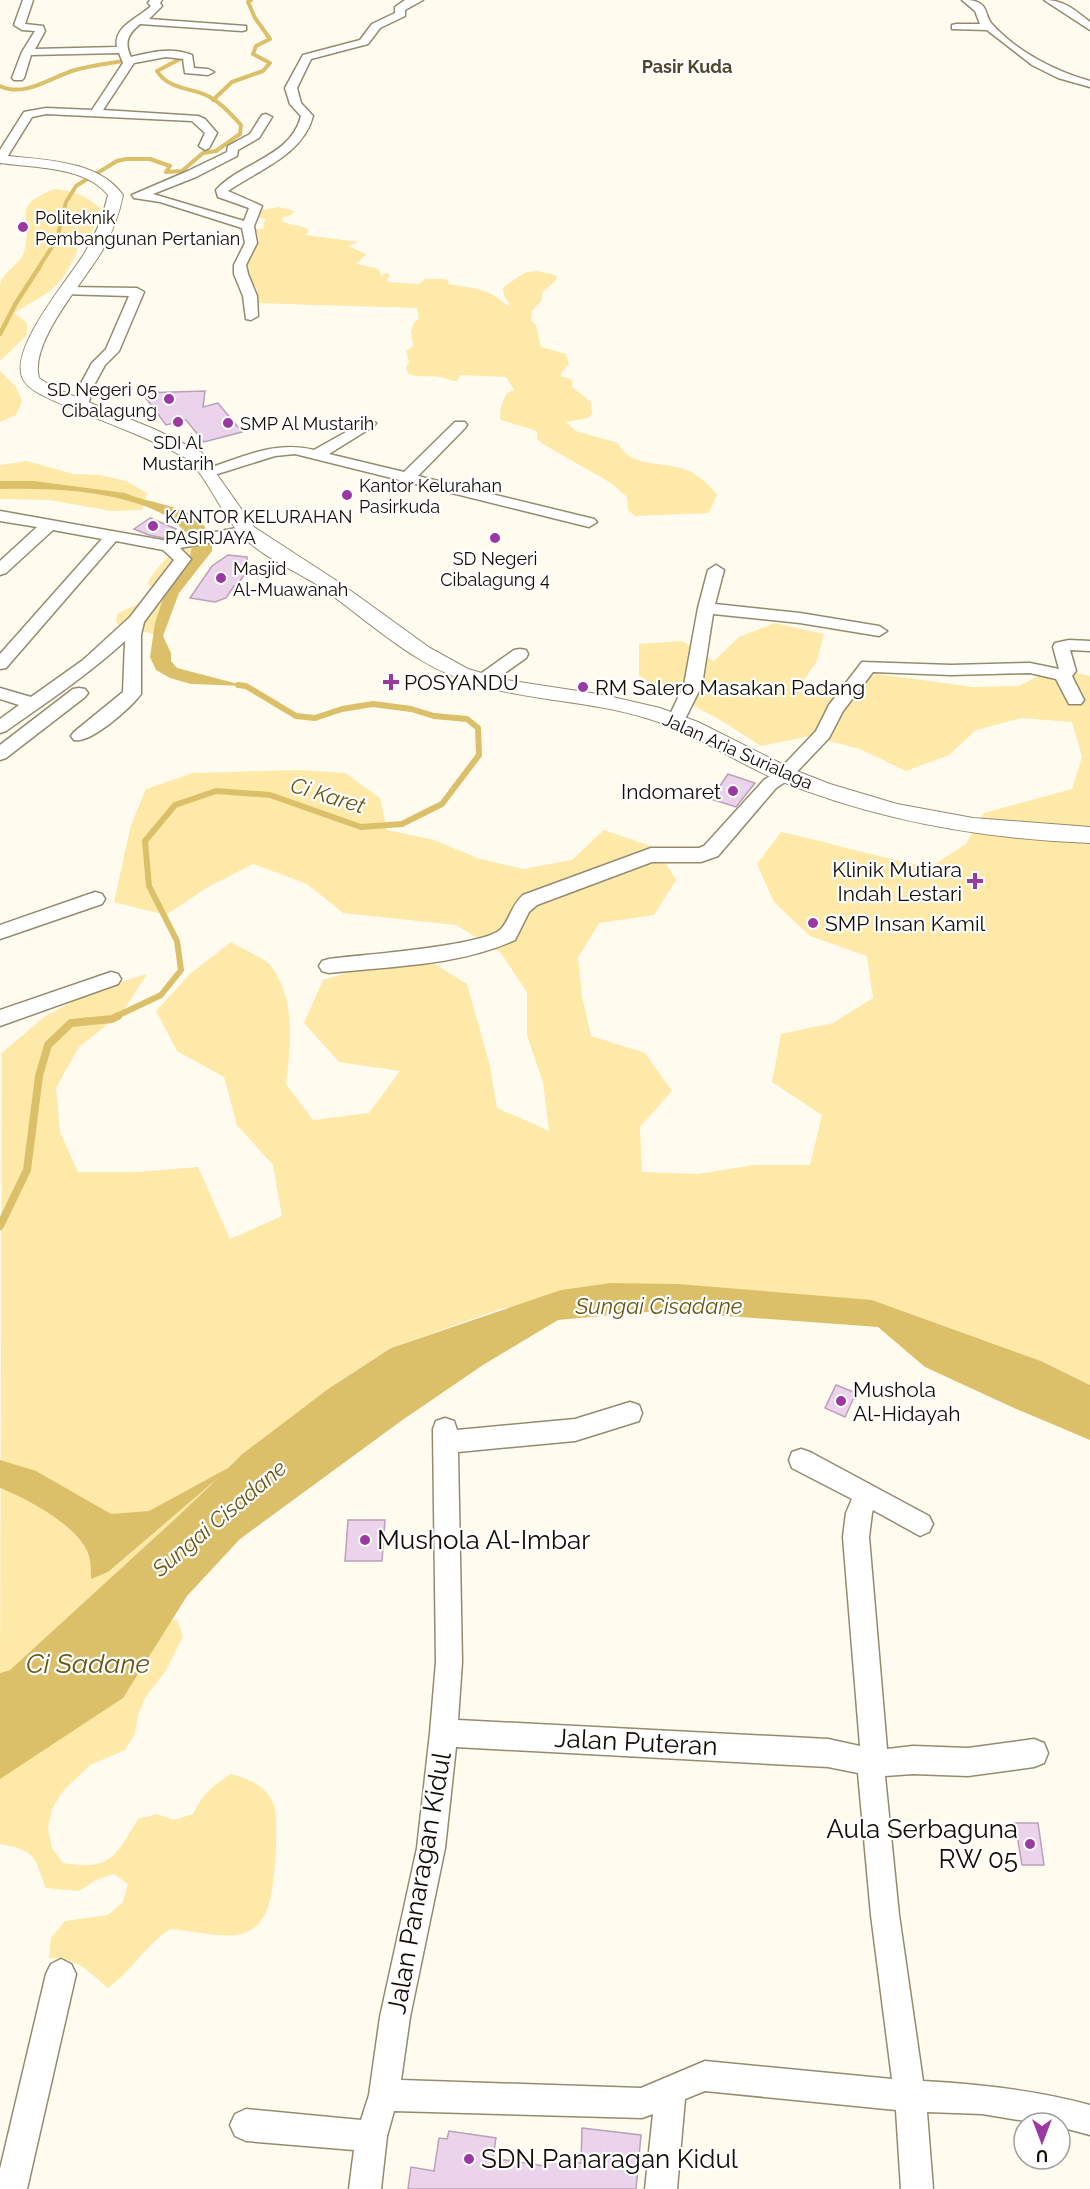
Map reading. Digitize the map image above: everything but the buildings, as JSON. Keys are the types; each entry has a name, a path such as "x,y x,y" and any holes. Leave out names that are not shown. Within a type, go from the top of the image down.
{"main road":[{"path":"0,159 94,176 113,188 116,195"},
{"name":"Jalan Aria Surialaga","path":"116,195 112,211 100,237 43,329 32,353 28,373 39,387 177,446 195,456 247,531 271,550 335,589 432,659 454,671 482,681 632,708 676,721 786,774 870,806 927,819 1017,832 1090,835"}],"street":[{"path":"18,78 27,52 40,31 39,28 26,28 19,25 28,0"},
{"path":"127,64 121,50 122,36 125,30 136,21 151,14 157,6 153,3 157,0"},
{"path":"251,316 250,296 241,274 240,265 251,243 248,226 256,206 228,198 222,194 222,190 284,149 303,129 307,116 296,104 291,88 303,62 313,53 364,42 376,26 401,14 399,9 402,6 418,0"},
{"path":"967,0 980,9 985,23 1039,64 1066,77 1090,84"},
{"path":"1049,0 1073,8 1090,27"},
{"path":"136,21 242,28"},
{"path":"956,27 990,27"},
{"path":"27,52 121,50"},
{"path":"96,112 127,64 170,53 185,55 189,71 208,72"},
{"path":"0,159 28,114 46,111 197,114 211,133 205,146"},
{"path":"140,195 192,174 232,153 232,148 259,132 266,117"},
{"path":"116,195 140,195 162,199 248,226"},
{"path":"67,291 140,286 112,351 99,363 86,387 81,405"},
{"path":"317,455 369,423"},
{"path":"406,479 460,425"},
{"path":"208,473 285,450 317,455 406,479 589,522"},
{"path":"0,516 112,537 176,545 247,531"},
{"path":"0,570 48,526"},
{"path":"0,663 112,537"},
{"path":"0,727 89,664 136,621 183,559 176,545"},
{"path":"676,721 693,685 705,608 716,570"},
{"path":"705,608 800,618 879,631"},
{"path":"80,736 104,719 132,694 133,636 136,621"},
{"path":"328,966 456,951 495,941 508,934 521,908 530,900 651,855 701,855 711,851 770,784 786,774 824,734 835,709 868,666 951,670 1030,668 1063,675 1068,671 1061,647 1090,646"},
{"path":"482,681 520,654"},
{"path":"1063,675 1075,700"},
{"path":"0,693 34,704"},
{"path":"0,754 79,693"},
{"path":"0,932 96,899"},
{"path":"0,1018 111,980"},
{"name":"Jalan Panaragan Kidul","path":"365,2189 372,2136 384,2095 395,2017 430,1848 444,1733 449,1662 445,1436 477,1438 575,1430 630,1413"},
{"path":"801,1460 920,1524"},
{"path":"867,1494 859,1513 856,1537 874,1745 871,1778 885,1915 909,2096 917,2189"},
{"name":"Jalan Puteran","path":"444,1733 828,1753 845,1755 872,1764"},
{"path":"872,1764 913,1760 968,1761 1034,1753"},
{"path":"11,2189 61,1974"},
{"path":"384,2095 642,2103 705,2076 909,2096 982,2100 1053,2110 1090,2120"},
{"path":"661,2189 671,2089"},
{"path":"246,2125 372,2136"}],"shaded area":[{"path":"55,189 80,195 101,209 92,232 78,243 76,255 62,279 49,292 14,313 27,323 27,335 0,361 0,285 4,275 19,261 24,252 27,207 41,195"},
{"path":"279,207 294,211 291,215 283,217 282,221 309,230 305,235 359,242 348,246 366,254 357,264 379,269 381,275 388,273 390,276 386,280 389,282 419,284 425,279 444,279 449,281 448,284 486,292 511,306 504,296 503,288 523,274 533,271 557,276 556,280 542,293 542,300 532,311 531,321 536,325 541,347 566,354 569,364 561,373 562,377 569,378 573,382 572,387 591,402 592,414 588,418 566,422 576,431 618,443 624,452 640,461 680,468 701,478 717,495 709,513 635,516 628,510 627,497 611,483 543,444 537,439 537,432 534,430 501,420 504,399 507,393 514,390 506,377 460,375 457,381 409,374 406,368 409,362 406,351 413,346 411,331 415,321 419,319 417,308 254,303 257,289 247,276 247,264 259,240 256,229 263,229 265,218 257,218 262,210"},
{"path":"0,371 16,387 22,401 16,415 0,422"},
{"path":"27,461 73,474 100,475 126,481 147,493 142,510 111,511 50,500 0,499 0,465"},
{"path":"191,548 189,562 164,596 154,635 130,630 116,622 118,613 146,601 155,590 148,584 149,580 167,558 177,551"},
{"path":"775,623 824,634 817,661 799,687 843,692 877,674 973,687 1019,686 1054,668 1090,676 1090,1385 1041,1361 872,1300 503,1308 391,1348 340,1381 241,1455 169,1525 10,1670 0,1673 2,1053 44,1017 94,990 147,974 122,1013 79,1047 56,1088 60,1132 78,1172 138,1172 198,1167 230,1239 282,1216 273,1165 237,1125 224,1077 177,1051 156,1011 190,974 231,942 268,963 279,979 285,993 290,1023 286,1084 313,1120 369,1113 400,1071 339,1062 304,1023 323,980 376,964 428,960 467,984 490,1066 497,1108 549,1131 543,1082 527,1036 527,992 500,952 456,925 343,913 307,884 253,864 208,887 166,915 114,902 131,825 146,789 193,773 299,770 345,773 380,798 387,830 434,840 477,858 523,869 572,860 604,830 656,848 676,880 654,915 599,923 578,958 582,996 591,1036 645,1053 672,1091 640,1127 642,1172 698,1174 754,1165 810,1165 822,1115 772,1082 781,1034 833,1023 873,998 867,956 810,936 774,902 757,864 781,832 930,867 966,844 984,813 1072,789 1082,757 1072,722 1021,718 976,730 949,755 906,771 860,749 810,736 761,746 722,721 639,676 639,644 682,641 714,661 739,637"},
{"path":"177,1620 183,1636 167,1669 145,1698 138,1715 135,1734 125,1750 90,1765 62,1792 52,1809 48,1829 52,1848 63,1863 92,1865 102,1863 117,1852 138,1819 157,1814 174,1820 193,1814 209,1791 231,1774 251,1781 262,1788 274,1805 276,1840 270,1898 262,1919 256,1926 244,1933 219,1935 170,1929 161,1935 108,1988 82,1966 68,1960 49,1958 51,1938 65,1921 108,1915 123,1902 128,1884 114,1874 96,1880 79,1891 46,1888 32,1856 21,1849 0,1844 0,1761 158,1621"}],"water":[{"path":"0,481 34,481 125,493 182,510 201,522 207,531 188,534 171,519 153,509 111,496 65,490 0,489"},
{"path":"208,541 212,545 212,551 179,593 163,636 171,653 171,661 177,668 246,686 191,684 170,678 156,670 150,657 155,623 164,596 189,562 192,545"},
{"name":"Ci Sadane","path":"611,1283 678,1284 872,1300 1041,1361 1090,1385 1090,1440 925,1367 878,1327 657,1311 558,1320 483,1365 401,1421 240,1539 187,1596 123,1698 0,1779 0,1673 10,1670 218,1478 108,1572 91,1579 91,1565 84,1545 64,1524 37,1506 0,1488 0,1460 36,1471 111,1514 149,1511 228,1468 241,1455 328,1389 391,1348 561,1290"}],"waterway":[{"path":"213,100 232,82 263,71 270,63 253,54 256,46 270,39 255,18 248,2 251,0"},
{"path":"174,55 180,59 157,71 162,77 174,85 201,93 213,100"},
{"path":"0,86 19,90 75,70 130,60"},
{"name":"Ci Karet","path":"39,267 57,239 66,202 76,186 117,161 126,159 150,159 170,166 166,172 182,171 203,153 216,151 240,134 241,125 213,100"},
{"name":"Ci Karet","path":"0,334 16,303 40,266"},
{"name":"Ci Karet","path":"115,1017 161,995 181,970 177,941 149,886 145,841 175,805 216,791 270,795 361,827 402,824 442,804 479,755 478,728 467,719 434,716 411,709 373,704 342,709 315,718 296,716 246,686 238,685"},
{"name":"Ci Karet","path":"0,1226 27,1170 39,1076 48,1045 71,1023 112,1019 118,1016"}],"place":[{"name":"Politeknik Pembangunan Pertanian","path":"23,227"},
{"name":"SD Negeri 05 Cibalagung","path":"169,399"},
{"name":"SDI Al Mustarih","path":"178,422"},
{"name":"SMP Al Mustarih","path":"228,423"},
{"name":"Kantor Kelurahan Pasirkuda","path":"347,495"},
{"name":"KANTOR KELURAHAN PASIRJAYA","path":"153,526"},
{"name":"SD Negeri Cibalagung 4","path":"495,538"},
{"name":"Masjid Al-Muawanah","path":"221,578"},
{"name":"POSYANDU","path":"391,682"},
{"name":"RM Salero Masakan Padang","path":"583,687"},
{"name":"Indomaret","path":"733,791"},
{"name":"Klinik Mutiara Indah Lestari","path":"975,881"},
{"name":"SMP Insan Kamil","path":"813,923"},
{"name":"Mushola Al-Hidayah","path":"841,1401"},
{"name":"Mushola Al-Imbar","path":"365,1540"},
{"name":"Aula Serbaguna RW 05","path":"1030,1844"},
{"name":"SDN Panaragan Kidul","path":"469,2159"}],"district":[{"name":"Pasir Kuda","path":"687,66"}],"water label":[{"name":"Sungai Cisadane","path":"659,1306"},
{"name":"Sungai Cisadane","path":"219,1518"}]}
